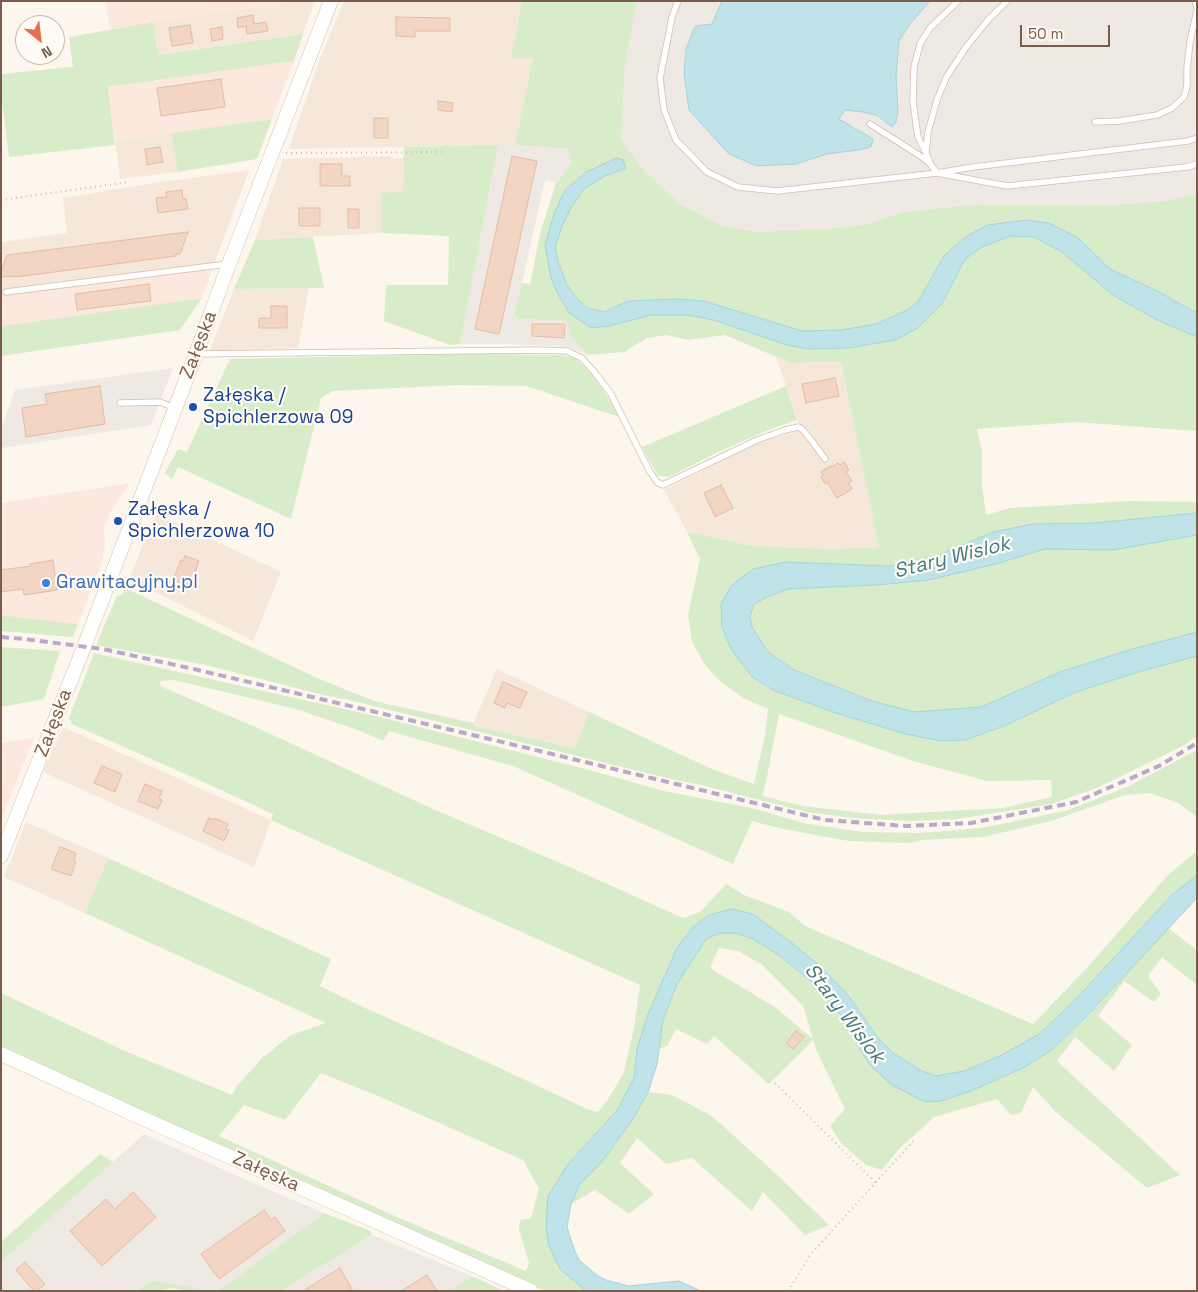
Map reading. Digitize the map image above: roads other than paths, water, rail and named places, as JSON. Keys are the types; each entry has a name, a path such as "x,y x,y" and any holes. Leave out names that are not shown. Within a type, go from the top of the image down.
{"street":[{"name":"Załęska","path":"1,856 84,647 331,1"},
{"name":"Załęska","path":"1,1054 531,1291"}],"lane":[{"path":"678,1 672,17 660,78 664,110 676,140 707,172 738,187 777,191 937,174 973,167 1188,141 1197,138"},
{"path":"958,1 930,28 920,44 914,67 913,102 918,137 937,174 1007,186 1187,167 1197,164"},
{"path":"926,153 928,132 937,100 946,78 966,47 988,20 1007,1"},
{"path":"1095,122 1119,121 1157,115 1172,108 1184,97 1187,86 1190,42 1197,9 1196,1"},
{"path":"870,124 922,157 931,165"},
{"path":"6,292 229,264"},
{"path":"196,354 567,351 582,358 611,394 650,472 657,482 663,485 757,440 798,427 802,429 825,459"},
{"path":"120,403 160,402 175,408"}],"water":[{"path":"722,1 930,1 910,24 899,41 896,76 898,110 896,122 892,127 878,116 845,110 839,119 873,139 871,147 827,154 796,164 757,166 729,154 689,110 684,73 686,49 695,26 712,24"},
{"path":"617,158 623,160 626,168 605,176 585,188 572,206 562,226 555,247 567,285 587,308 604,312 628,301 676,299 704,301 802,331 841,330 876,324 905,311 918,302 944,256 965,237 988,225 1025,220 1049,223 1077,237 1110,269 1157,291 1197,313 1197,337 1157,320 1113,295 1062,252 1034,237 1010,236 982,247 965,259 942,304 918,328 895,340 849,348 808,349 787,345 714,320 688,315 652,315 609,326 591,328 569,313 557,292 551,278 545,245 554,214 565,190 586,172"},
{"name":"Stary Wislok","path":"1197,513 1197,535 1113,550 1045,549 999,563 929,580 876,585 788,589 754,604 750,616 752,627 768,652 794,670 872,701 914,712 981,707 1060,672 1129,650 1197,632 1197,656 1076,692 1004,726 965,740 940,741 906,734 839,714 775,691 752,677 731,649 722,627 721,604 732,585 753,569 785,562 889,566 939,555 993,532 1033,524 1095,523"},
{"name":"Stary Wislok","path":"1197,875 1197,898 1088,1015 1052,1050 1025,1067 971,1091 941,1101 925,1102 892,1085 869,1064 841,1015 812,982 779,955 753,939 736,933 720,933 706,939 677,984 663,1020 657,1064 648,1092 633,1119 601,1163 580,1184 571,1204 567,1227 580,1261 606,1280 629,1286 679,1281 701,1291 586,1291 560,1269 549,1246 546,1227 548,1196 568,1164 618,1109 634,1078 637,1049 648,1014 677,948 693,927 709,915 732,909 753,914 822,968 848,995 878,1038 893,1053 922,1071 936,1076 964,1071 1002,1055 1039,1034 1073,1002 1173,894"}],"railway":[{"path":"1,637 103,649 198,670 825,820 906,826 971,823 1076,802 1159,766 1197,743"}],"place":[{"name":"Załęska / Spichlerzowa 09","path":"193,407"},
{"name":"Załęska / Spichlerzowa 10","path":"118,521"},
{"name":"Grawitacyjny.pl","path":"46,583"}]}
